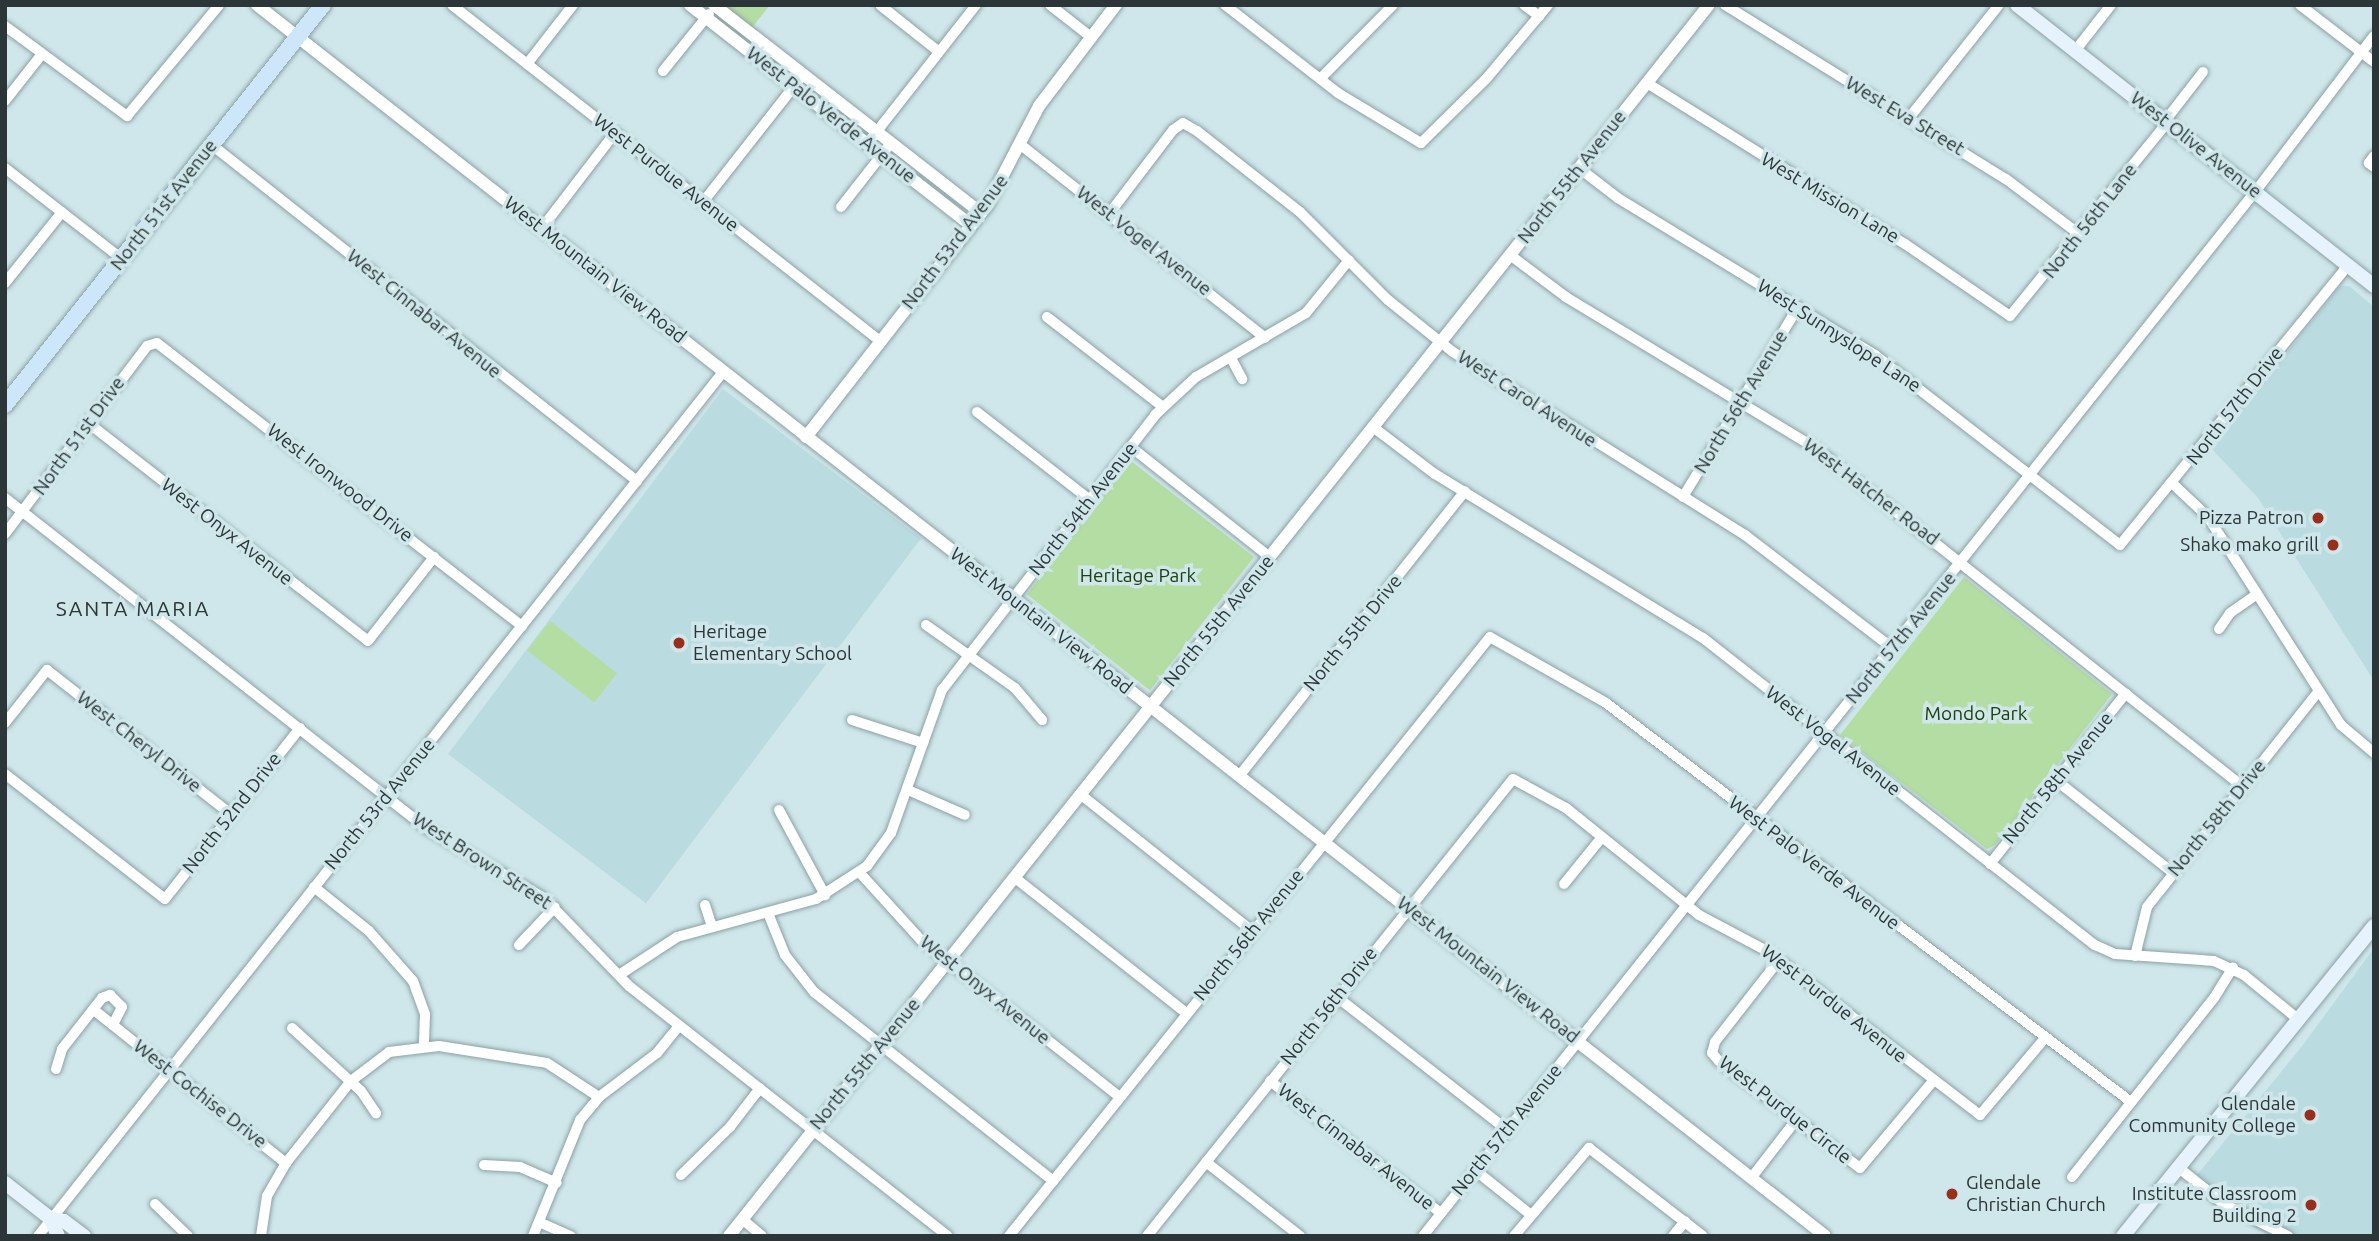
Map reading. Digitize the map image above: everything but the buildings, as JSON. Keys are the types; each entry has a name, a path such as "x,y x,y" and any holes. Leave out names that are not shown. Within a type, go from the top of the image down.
{"main road":[{"name":"North 51st Avenue","path":"5,405 323,5"},
{"name":"West Olive Avenue","path":"2017,5 2374,286"},
{"path":"2123,1236 2374,926"},
{"path":"5,1183 51,1219 64,1221 84,1236"},
{"path":"51,1219 58,1236"}],"street":[{"path":"5,26 127,117 219,5"},
{"name":"West Mountain View Road","path":"257,5 1825,1236"},
{"name":"West Purdue Avenue","path":"452,5 880,341"},
{"path":"527,64 573,5"},
{"name":"West Palo Verde Avenue","path":"690,5 971,225"},
{"path":"880,5 939,52"},
{"path":"867,144 976,5"},
{"path":"1050,5 1091,37"},
{"name":"North 53rd Avenue","path":"806,436 981,214 1021,145 1039,106 1116,5"},
{"path":"1225,5 1320,79 1421,143 1486,79 1548,5"},
{"path":"1320,79 1393,5"},
{"path":"1524,5 1539,16"},
{"name":"North 55th Avenue","path":"729,1236 1709,5"},
{"name":"West Eva Street","path":"1725,5 2006,178 2079,234"},
{"path":"1909,118 1999,5"},
{"path":"2075,51 2111,5"},
{"path":"2300,5 2374,62"},
{"path":"663,71 714,6"},
{"name":"West Palo Verde Avenue","path":"714,6 981,214"},
{"name":"North 57th Avenue","path":"1423,1236 2255,192 2374,36"},
{"path":"5,102 42,54"},
{"name":"North 56th Lane","path":"2010,316 2079,234 2203,72"},
{"path":"703,202 803,75"},
{"name":"West Mission Lane","path":"1647,83 1905,244 2010,316"},
{"name":"West Carol Avenue","path":"1108,214 1183,123 1300,212 1388,300 1440,342 1485,375 1765,549 1892,648"},
{"path":"542,228 615,133"},
{"path":"841,207 891,144"},
{"name":"West Cinnabar Avenue","path":"212,145 637,481"},
{"name":"West Vogel Avenue","path":"1021,145 1265,338"},
{"path":"5,167 122,259"},
{"name":"West Sunnyslope Lane","path":"1579,168 1618,198 1904,375 2120,545"},
{"path":"5,283 62,212"},
{"name":"West Hatcher Road","path":"1510,255 1566,297 1815,448 2242,786"},
{"name":"North 54th Avenue","path":"619,975 655,949 712,926 825,895 860,873 891,833 942,690 1131,447 1163,407 1196,377 1306,313 1349,260"},
{"name":"North 57th Drive","path":"2120,545 2173,484 2348,265"},
{"name":"North 56th Avenue","path":"1683,497 1798,307"},
{"path":"1047,317 1163,407"},
{"name":"North 51st Drive","path":"5,534 147,346 157,343"},
{"name":"West Ironwood Drive","path":"157,343 522,626"},
{"path":"1231,358 1242,379"},
{"name":"North 53rd Avenue","path":"38,1236 723,372"},
{"path":"976,412 1090,500"},
{"name":"West Onyx Avenue","path":"87,422 368,641 434,557"},
{"name":"West Vogel Avenue","path":"1373,427 1465,491 1703,638 2095,945 2135,956 2200,957 2233,968 2299,1020"},
{"path":"1131,447 1270,556"},
{"path":"2173,484 2208,517 2341,725 2374,753"},
{"name":"North 55th Drive","path":"1240,775 1465,491"},
{"name":"West Brown Street","path":"5,498 441,839 524,883 555,907 619,975 679,1026 948,1236"},
{"path":"2219,629 2230,613 2257,594"},
{"path":"926,625 970,653 1015,688 1042,720"},
{"name":"West Palo Verde Avenue","path":"1490,637 1606,703 1756,820 2131,1102"},
{"name":"North 56th Avenue","path":"1009,1236 1490,637"},
{"name":"West Cheryl Drive","path":"5,723 47,670 232,815"},
{"name":"North 58th Drive","path":"2135,956 2142,917 2173,873 2319,691"},
{"name":"North 58th Avenue","path":"1990,864 2126,693"},
{"path":"852,720 923,743"},
{"name":"North 52nd Drive","path":"5,774 164,899 300,728"},
{"name":"West Purdue Avenue","path":"1513,779 1566,808 1687,906 1779,960 1980,1115 2045,1038"},
{"name":"North 56th Drive","path":"1147,1236 1513,779"},
{"path":"2057,781 2173,873"},
{"path":"908,790 965,815"},
{"path":"1080,794 1252,931"},
{"path":"779,810 825,895"},
{"path":"1564,884 1602,837"},
{"name":"West Onyx Avenue","path":"860,873 914,933 1120,1097"},
{"path":"1014,877 1186,1013"},
{"path":"314,887 369,931 413,981 425,1014 424,1045"},
{"path":"705,905 712,926"},
{"path":"519,945 555,907"},
{"path":"768,912 798,975 881,1045 1054,1181"},
{"name":"West Purdue Circle","path":"1779,960 1714,1042 1712,1053 1796,1121 1860,1168 1933,1081"},
{"path":"2072,1177 2214,998 2233,968"},
{"path":"56,1069 62,1049 102,998 110,995 119,999 122,1007 113,1025"},
{"path":"1337,997 1507,1130"},
{"name":"West Cochise Drive","path":"94,1010 286,1163"},
{"path":"533,1236 557,1183 580,1120 599,1097 657,1053 679,1026"},
{"path":"292,1028 351,1081 376,1112"},
{"path":"261,1236 267,1196 286,1163 351,1081 389,1052 424,1045 548,1063 599,1097"},
{"name":"West Cinnabar Avenue","path":"1270,1081 1441,1213"},
{"path":"681,1175 730,1128 760,1088"},
{"path":"1752,1177 1796,1121"},
{"path":"1514,1236 1589,1148 1703,1236"},
{"path":"1206,1162 1300,1236"},
{"path":"484,1165 520,1167 557,1183"},
{"path":"2179,1168 2224,1204 2288,1236"},
{"path":"1475,1170 1531,1215"},
{"path":"155,1204 188,1236"},
{"path":"741,1219 762,1236"},
{"path":"1673,1236 1685,1221"},
{"path":"539,1222 571,1236"}],"shaded area":[{"path":"2340,286 2349,286 2374,307 2374,681 2258,498 2211,448"},
{"name":"Heritage Elementary School","path":"723,389 921,538 646,903 448,754"},
{"name":"Glendale Community College","path":"2374,948 2374,1236 2271,1236 2221,1211 2188,1186 2303,1045"}],"green space":[{"path":"720,5 770,5 751,29"},
{"name":"Heritage Park","path":"1131,461 1254,557 1150,690 1027,594"},
{"name":"Mondo Park","path":"1964,577 2112,694 1995,845 1987,849 1840,735"},
{"path":"550,621 617,673 594,702 527,650"}],"place":[{"name":"Pizza Patron","path":"2318,518"},
{"name":"Shako mako grill","path":"2333,545"},
{"name":"Heritage Elementary School","path":"679,643"},
{"name":"Glendale Community College","path":"2310,1115"},
{"name":"Glendale Christian Church","path":"1952,1194"},
{"name":"Institute Classroom Building 2","path":"2311,1205"}],"district":[{"name":"SANTA MARIA","path":"133,608"}]}
